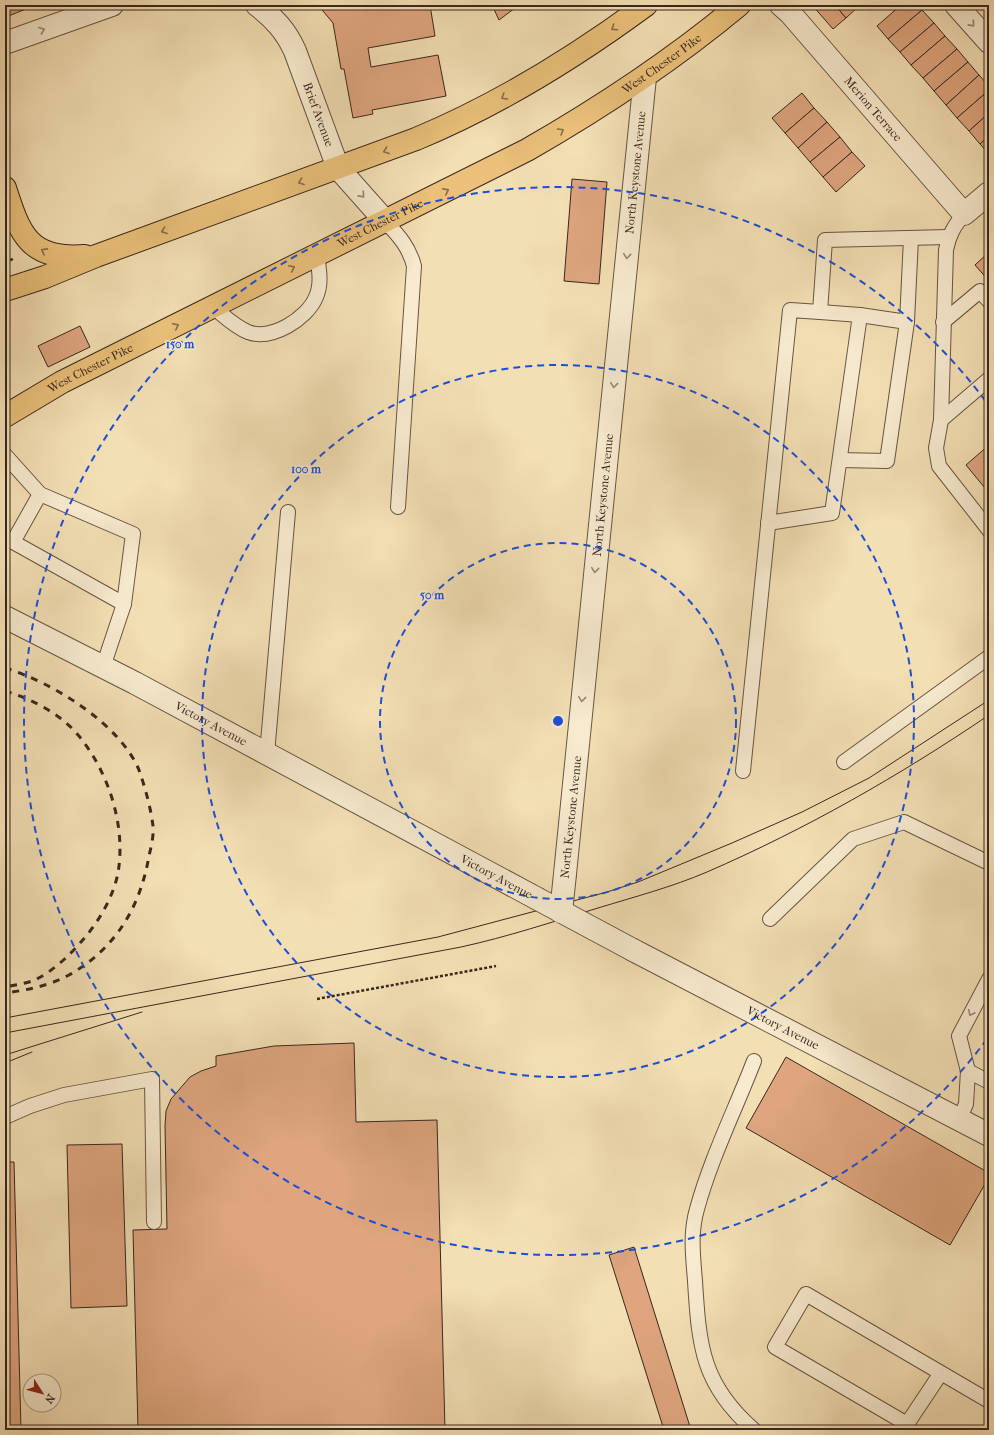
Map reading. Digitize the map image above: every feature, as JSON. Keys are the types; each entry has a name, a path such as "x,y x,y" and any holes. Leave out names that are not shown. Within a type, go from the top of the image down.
{"main road":[{"path":"5,290 45,277 96,256 338,168 458,122 491,105 573,56 646,5"},
{"name":"West Chester Pike","path":"5,416 62,382 386,222 527,150 566,128 644,77 739,5"},
{"path":"5,188 16,223 31,242 43,251 56,256 96,256"}],"street":[{"path":"5,43 112,5"},
{"name":"Brief Avenue","path":"257,5 277,22 290,41 338,168 386,222"},
{"name":"Merion Terrace","path":"781,5 790,13 964,214"},
{"path":"956,5 989,42"},
{"name":"North Keystone Avenue","path":"561,912 644,77"},
{"path":"964,214 989,193"},
{"name":"Victory Avenue","path":"5,617 103,667 633,950 989,1135"}],"lane":[{"path":"964,214 954,226 948,237 946,250 940,420 936,448 939,466 989,530"},
{"path":"386,222 404,242 411,254 414,266 398,507"},
{"path":"820,312 825,240 948,237"},
{"path":"840,460 887,461 907,322 911,238"},
{"path":"213,307 249,332 266,333 281,330 301,318 316,298 320,283 317,255"},
{"path":"944,322 980,291 989,301"},
{"path":"743,771 790,310 860,315 907,322"},
{"path":"768,523 832,513 860,315"},
{"path":"940,420 989,379"},
{"path":"5,454 40,494 133,534 124,604 103,667"},
{"path":"40,494 13,542 124,604"},
{"path":"267,754 288,512"},
{"path":"844,762 989,657"},
{"path":"770,919 853,839 904,822 989,863"},
{"path":"959,1120 966,1104 968,1071 959,1036 989,978"},
{"path":"754,1061 705,1185 692,1233 696,1303 700,1339 706,1364 717,1388 730,1408 754,1430"},
{"path":"968,1071 989,1082"},
{"path":"5,1117 30,1106 64,1095 152,1079 154,1222"},
{"path":"941,1373 907,1424 775,1347 806,1294 989,1401"}],"path":[{"path":"317,999 496,966"}],"building":[{"path":"5,5 36,5 6,17"},
{"path":"318,5 430,5 435,36 368,48 371,67 438,55 446,96 372,110 373,114 353,118 344,69 341,69 333,23"},
{"path":"492,5 519,5 499,20"},
{"path":"812,5 835,5 846,18 833,29"},
{"path":"835,5 858,5 859,6 846,18"},
{"path":"901,5 918,5 922,10 888,39 877,26"},
{"path":"922,10 934,23 900,52 888,39"},
{"path":"934,23 945,36 911,65 900,52"},
{"path":"945,36 957,49 923,78 911,65"},
{"path":"957,49 968,62 934,91 923,78"},
{"path":"968,62 979,75 946,105 934,91"},
{"path":"979,75 989,86 989,90 957,118 946,105"},
{"path":"989,90 989,113 969,131 957,118"},
{"path":"802,93 814,108 785,133 772,118"},
{"path":"814,108 827,122 798,148 785,133"},
{"path":"989,113 989,136 980,144 969,131"},
{"path":"827,122 840,137 810,162 798,148"},
{"path":"989,136 989,154 980,144"},
{"path":"840,137 852,152 823,177 810,162"},
{"path":"852,152 865,166 836,192 823,177"},
{"path":"572,179 607,182 599,284 564,281"},
{"path":"989,252 989,281 975,265"},
{"path":"80,326 90,347 48,367 38,346"},
{"path":"989,445 989,493 966,465"},
{"path":"354,1043 356,1122 437,1120 445,1430 138,1430 133,1230 167,1229 165,1126 166,1111 171,1099 190,1077 201,1071 216,1066 216,1056 274,1046"},
{"path":"786,1057 989,1173 989,1177 950,1245 746,1128"},
{"path":"122,1144 127,1306 71,1308 67,1145"},
{"path":"5,1162 14,1162 21,1430 5,1430"},
{"path":"634,1247 691,1430 664,1430 609,1255"}],"tram line":[{"path":"5,1018 438,937 607,892 638,882 802,812 869,778 989,700"},
{"path":"5,1033 461,947 530,929 667,887 707,872 816,820 921,759 989,715"},
{"path":"5,1055 142,1012"},
{"path":"5,1063 32,1052"}],"railway":[{"path":"5,668 43,683 63,694 101,721 117,737 130,753 139,770 146,791 153,830 145,875 139,893 132,910 112,940 100,953 85,965 61,979 38,987 5,993"},
{"path":"5,691 36,703 55,714 79,736 99,766 107,783 113,801 120,837 120,855 116,882 109,901 93,927 71,953 46,974 32,981 5,987"}]}
